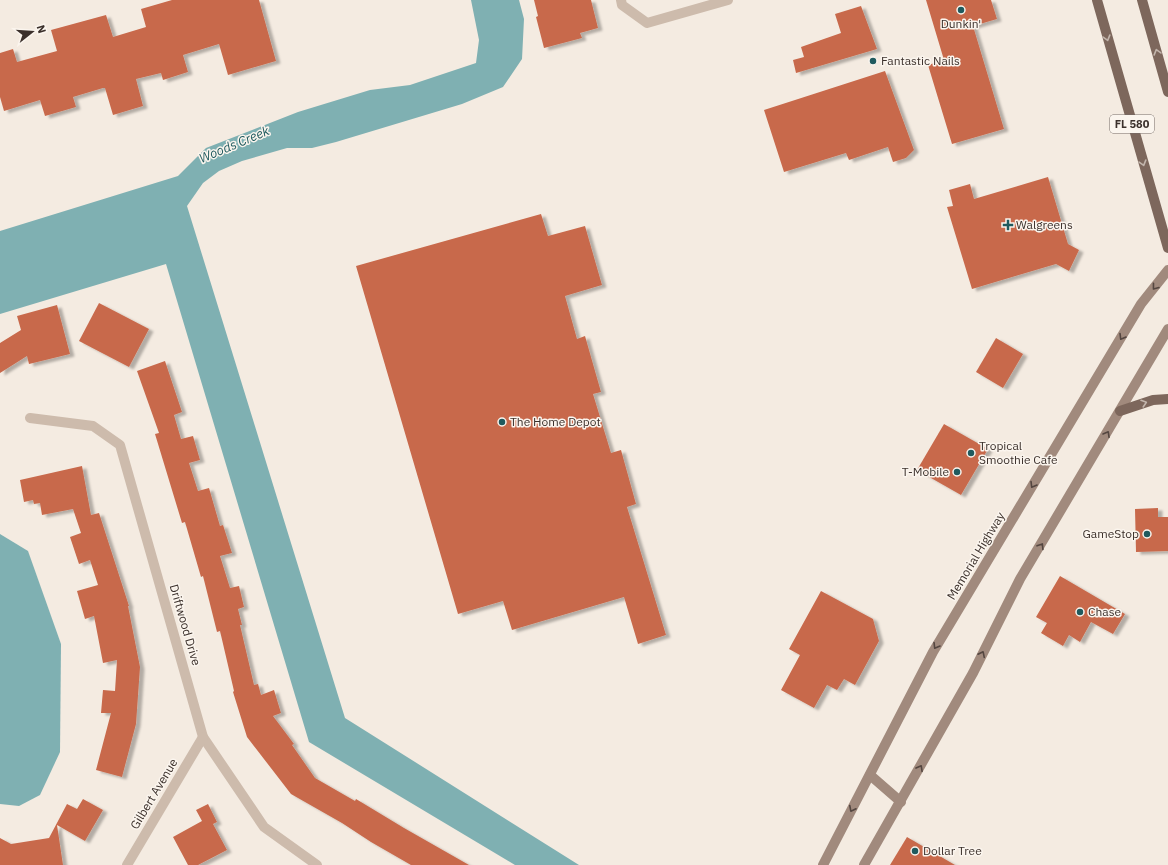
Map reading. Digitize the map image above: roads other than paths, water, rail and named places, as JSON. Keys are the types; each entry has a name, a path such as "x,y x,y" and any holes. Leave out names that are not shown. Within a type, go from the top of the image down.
{"main road":[{"name":"FL 580","path":"1097,0 1168,248"},
{"path":"1142,0 1168,91"},
{"name":"Memorial Highway","path":"823,865 933,652 1142,304 1168,270"},
{"path":"864,865 973,673 1020,579 1168,329"},
{"path":"1120,411 1153,400 1168,399"},
{"path":"870,775 901,802"}],"street":[{"path":"620,0 622,5 647,23 728,0"},
{"name":"Driftwood Drive","path":"30,418 93,426 120,445 204,737 264,827 317,865"},
{"name":"Gilbert Avenue","path":"127,865 204,737"}],"water":[{"name":"Woods Creek","path":"471,0 519,0 524,19 522,59 503,87 462,104 336,142 312,148 287,148 242,161 219,171 203,183 187,206 345,718 579,865 515,865 309,742 166,264 0,314 0,231 178,176 206,148 298,112 370,90 410,85 476,63 479,40"},
{"path":"0,534 28,551 61,644 60,752 40,795 19,806 0,804"}],"place":[{"name":"Dunkin'","path":"961,10"},
{"name":"Fantastic Nails","path":"873,61"},
{"name":"Walgreens","path":"1008,225"},
{"name":"The Home Depot","path":"502,422"},
{"name":"Tropical Smoothie Cafe","path":"971,453"},
{"name":"T-Mobile","path":"957,472"},
{"name":"GameStop","path":"1147,534"},
{"name":"Chase","path":"1080,612"},
{"name":"Dollar Tree","path":"915,851"}]}
